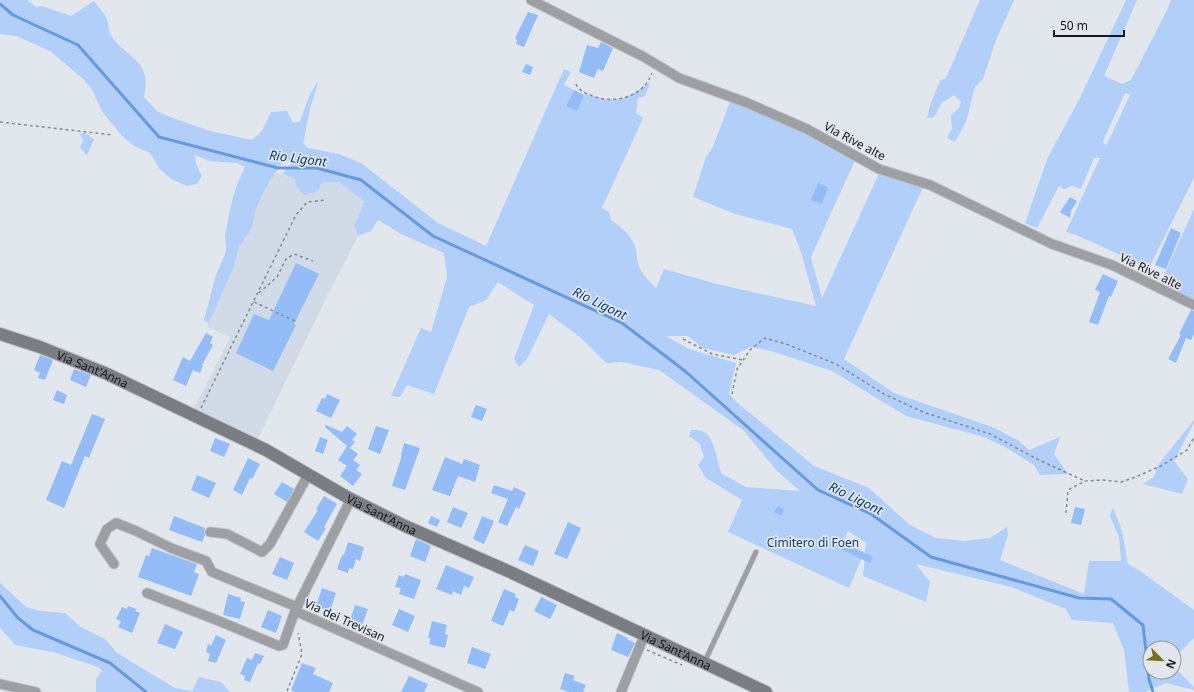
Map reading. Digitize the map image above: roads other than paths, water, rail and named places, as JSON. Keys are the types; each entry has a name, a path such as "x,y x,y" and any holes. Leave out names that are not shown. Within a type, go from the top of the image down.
{"main road":[{"name":"Via Sant'Anna","path":"0,334 40,347 105,373 266,450 351,499 405,526 508,571 766,692"}],"street":[{"name":"Via Rive alte","path":"531,0 679,78 745,102 807,129 879,169 930,185 1052,244 1112,265 1194,305"},
{"path":"210,532 227,534 262,552 270,544 308,475"},
{"name":"Via dei Trevisan","path":"351,499 295,612 478,692"},
{"path":"114,564 100,544 107,529 116,523 171,548 206,561 212,572 295,612 283,645 279,646 147,593"},
{"path":"621,692 645,634"},
{"path":"0,684 36,692"}],"lane":[{"path":"704,663 756,552"}],"waterway":[{"name":"Rio Ligont","path":"0,4 13,15 78,45 159,137 278,168 317,168 361,180 433,236 622,323 685,371 818,490 871,514 931,557 1079,598 1111,599 1143,625 1149,679 1153,692"},
{"path":"0,596 18,618 33,630 110,663 146,692"}],"park label":[{"name":"Cimitero di Foen","path":"813,542"}]}
